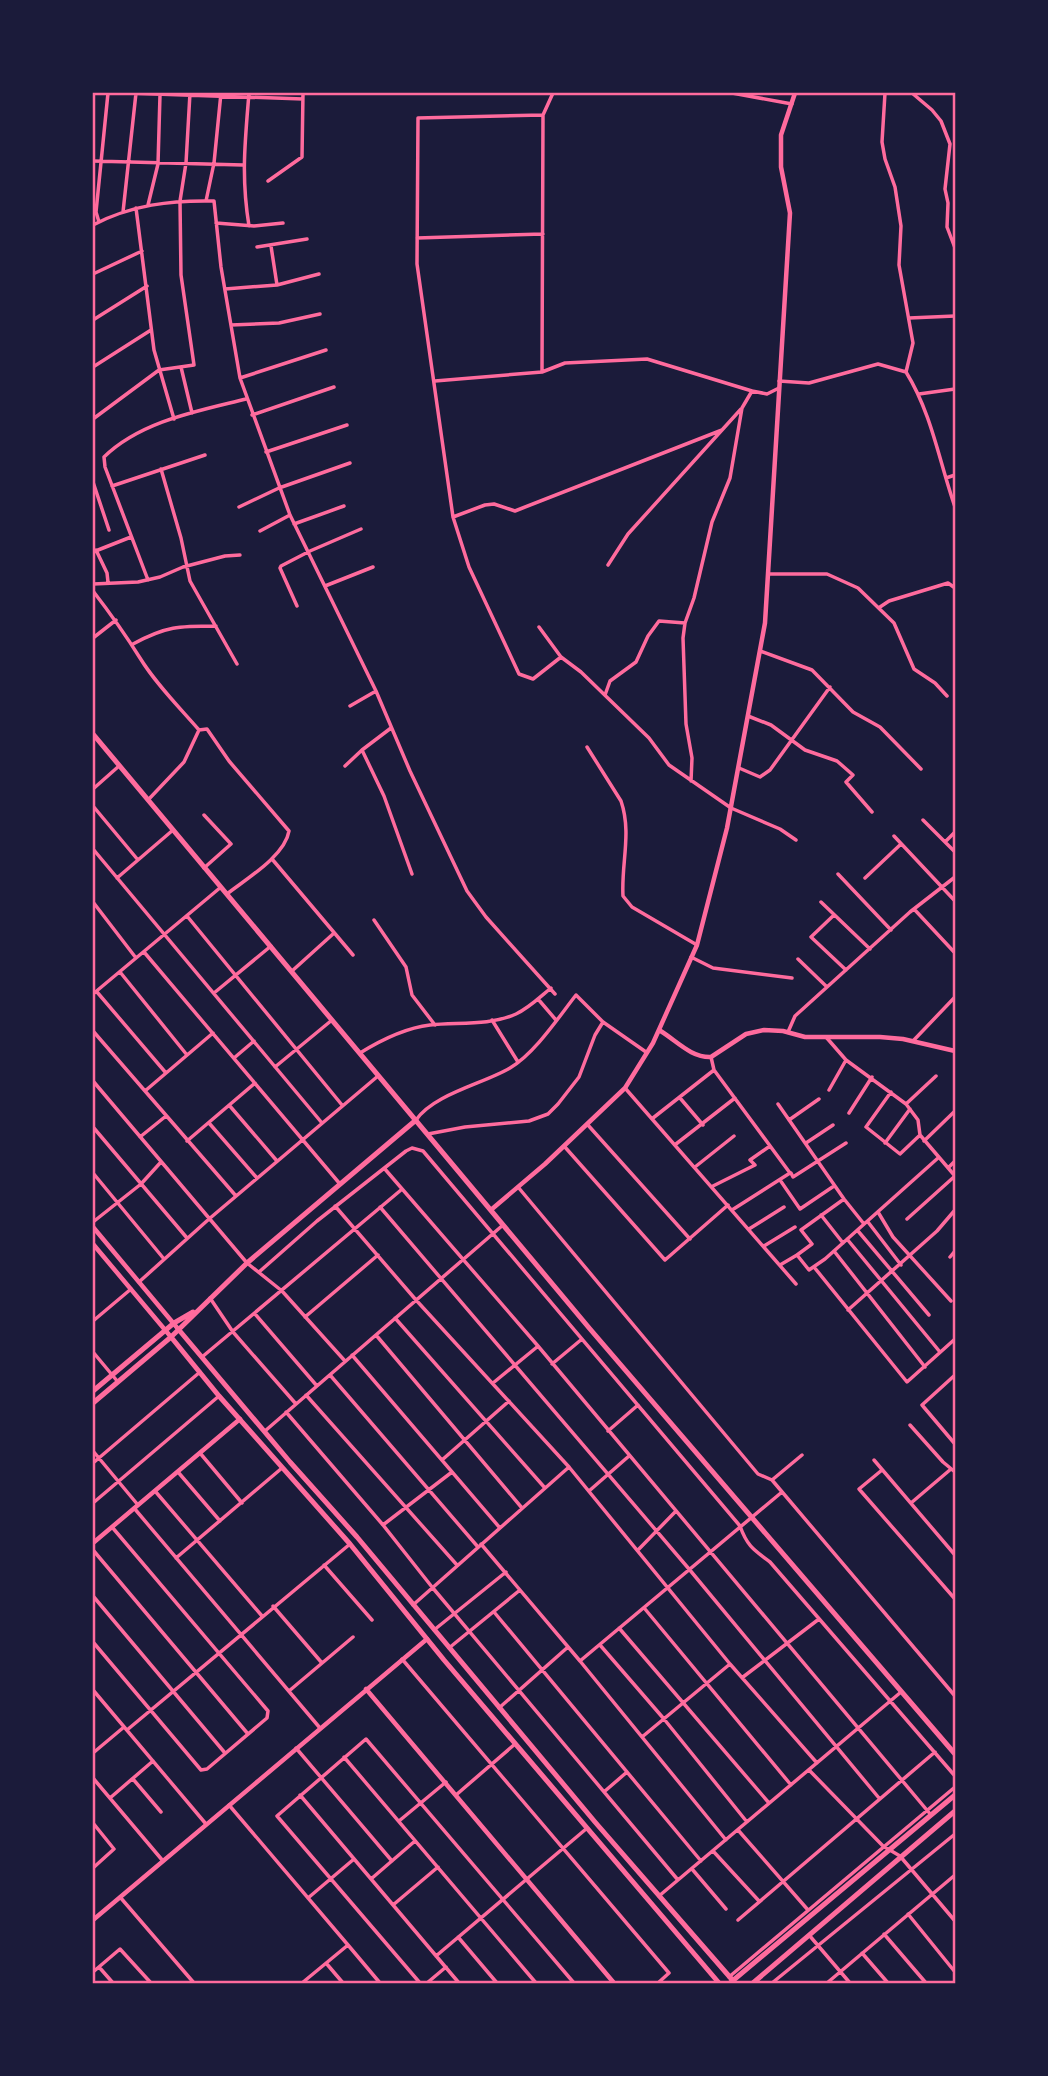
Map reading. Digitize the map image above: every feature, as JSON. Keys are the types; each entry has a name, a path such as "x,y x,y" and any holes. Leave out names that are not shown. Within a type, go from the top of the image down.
{"main road":[{"path":"93,734 590,1329 955,1755"},
{"path":"93,1403 179,1330 198,1308 247,1263 416,1120"},
{"path":"93,1391 174,1323 198,1308"},
{"path":"179,1330 732,1981 886,1847 955,1795"},
{"path":"171,1337 719,1983"},
{"path":"390,1594 398,1587"},
{"path":"473,1694 481,1687"},
{"path":"752,1983 955,1811"}],"street":[{"path":"99,222 96,212 108,93"},
{"path":"126,93 249,94 303,99"},
{"path":"123,212 136,93"},
{"path":"268,181 302,157 303,93"},
{"path":"542,372 543,115 553,93"},
{"path":"732,93 792,104"},
{"path":"492,1209 625,1088 659,1030 697,945 731,808 765,624 790,213 781,167 782,135 795,93"},
{"path":"885,93 882,142 895,187 901,226 899,265 913,343 906,372"},
{"path":"912,93 941,121 950,144 945,188 948,204 947,227 955,248"},
{"path":"148,205 158,163 161,94"},
{"path":"93,419 159,370 194,365 181,275 180,201 186,163 190,94"},
{"path":"249,94 243,165 249,226"},
{"path":"206,201 215,163 221,95"},
{"path":"543,115 418,118 417,264 453,517 469,567 519,674 533,679 561,657"},
{"path":"93,161 243,165"},
{"path":"93,225 148,205 214,201 240,378 290,515 376,691 467,891 505,939 555,994"},
{"path":"136,208 151,330 159,370 174,420"},
{"path":"216,223 249,226 283,223"},
{"path":"417,238 543,234"},
{"path":"257,247 307,239"},
{"path":"271,246 277,285"},
{"path":"93,274 142,251"},
{"path":"225,289 277,285 319,274"},
{"path":"93,320 147,286"},
{"path":"231,325 279,323 320,314"},
{"path":"909,318 955,316"},
{"path":"93,367 151,330"},
{"path":"240,378 326,350"},
{"path":"435,381 542,372 565,363 647,359 752,391 767,394 779,388"},
{"path":"779,381 809,383 878,364 906,372 919,394 955,504"},
{"path":"181,368 192,413"},
{"path":"252,415 334,387"},
{"path":"919,394 955,389"},
{"path":"608,565 628,534 742,408 752,391"},
{"path":"148,580 105,467 104,457 148,427 246,399"},
{"path":"691,781 692,758 686,724 683,638 685,623 694,598 712,522 730,478 742,408"},
{"path":"266,452 347,425"},
{"path":"453,517 494,504 515,511 722,430"},
{"path":"112,486 205,455"},
{"path":"239,507 279,488 350,463"},
{"path":"160,469 190,581 237,664"},
{"path":"946,478 955,475"},
{"path":"93,482 109,530"},
{"path":"294,524 344,506"},
{"path":"260,531 290,515"},
{"path":"297,606 280,568 309,551 361,529"},
{"path":"108,582 107,573 95,551 131,537"},
{"path":"93,584 148,580 187,566 240,555"},
{"path":"325,586 373,566"},
{"path":"768,574 827,574 858,588 880,607 899,633 914,669 935,683 947,696"},
{"path":"880,607 889,601 948,583 955,588"},
{"path":"93,591 133,644 140,658 199,730"},
{"path":"93,638 116,620"},
{"path":"604,696 610,681 636,662 648,636 659,621 685,623"},
{"path":"133,644 157,631 180,626 216,626"},
{"path":"538,627 561,657 581,672 649,738 669,765 731,808 780,829 796,840"},
{"path":"760,651 806,666 858,716 880,727 920,769"},
{"path":"738,768 756,777 764,775 777,762 830,687"},
{"path":"350,706 376,691"},
{"path":"748,716 771,725 806,750 841,764 853,775 846,782 872,812"},
{"path":"345,766 391,728"},
{"path":"199,730 207,729 229,761 289,831 286,840 272,859 227,894"},
{"path":"148,800 184,762 199,730"},
{"path":"587,747 621,801 624,811 627,842 623,896 628,904 697,945"},
{"path":"362,750 384,796 412,874"},
{"path":"93,789 119,766"},
{"path":"93,806 138,860"},
{"path":"204,815 231,844 204,867"},
{"path":"923,820 955,852"},
{"path":"117,878 173,830"},
{"path":"945,842 955,832"},
{"path":"894,836 955,901"},
{"path":"865,878 901,844"},
{"path":"93,849 321,1123"},
{"path":"272,859 353,955"},
{"path":"838,874 891,930"},
{"path":"788,1032 796,1016 914,909 955,877"},
{"path":"166,1073 95,993 221,887"},
{"path":"93,902 136,958"},
{"path":"821,902 870,949"},
{"path":"914,909 955,953"},
{"path":"834,915 811,937 846,970"},
{"path":"187,916 342,1105"},
{"path":"374,920 406,967 412,995 435,1025"},
{"path":"292,971 334,934"},
{"path":"214,993 271,946"},
{"path":"144,952 340,1184"},
{"path":"691,957 713,968 792,978"},
{"path":"798,959 827,988"},
{"path":"120,972 187,1055"},
{"path":"360,1054 380,1040 435,1025 492,1020 516,1014 551,988"},
{"path":"416,1120 421,1113 454,1093 512,1067 576,995 603,1022 646,1052"},
{"path":"913,1041 955,997"},
{"path":"538,999 556,1020"},
{"path":"275,1067 332,1020"},
{"path":"492,1020 518,1062"},
{"path":"428,1134 465,1127 529,1121 548,1114 579,1077 595,1035 603,1022"},
{"path":"659,1030 692,1053 711,1057 754,1030 788,1032 805,1037 880,1037 953,1050 955,1044"},
{"path":"93,1031 236,1196"},
{"path":"144,1091 213,1033"},
{"path":"826,1037 846,1059 906,1104 918,1120 920,1135 924,1141 955,1176 907,1219"},
{"path":"233,1058 254,1041"},
{"path":"711,1057 715,1070 793,1177 846,1143"},
{"path":"829,1090 846,1059"},
{"path":"653,1118 715,1070"},
{"path":"139,1282 378,1076"},
{"path":"906,1104 936,1076"},
{"path":"849,1113 872,1077"},
{"path":"93,1081 247,1263 282,1291 345,1362"},
{"path":"187,1141 255,1083"},
{"path":"625,1088 796,1284"},
{"path":"891,1092 866,1127 900,1154 920,1135"},
{"path":"680,1098 703,1125"},
{"path":"676,1145 735,1098"},
{"path":"789,1120 819,1099"},
{"path":"778,1104 834,1186 901,1265"},
{"path":"229,1105 277,1161"},
{"path":"885,1143 910,1109"},
{"path":"924,1141 955,1111"},
{"path":"140,1137 166,1116"},
{"path":"209,1123 257,1178"},
{"path":"587,1124 690,1240"},
{"path":"805,1143 833,1125"},
{"path":"93,1127 187,1238"},
{"path":"695,1167 733,1136"},
{"path":"564,1146 665,1260 728,1205"},
{"path":"712,1187 755,1165 750,1160 770,1146"},
{"path":"259,1272 335,1206 384,1168 412,1148 423,1151 740,1526 744,1539 754,1552 770,1562 955,1776"},
{"path":"797,1255 809,1270 814,1267 938,1158"},
{"path":"948,1168 955,1161"},
{"path":"161,1162 141,1184 93,1224 179,1330"},
{"path":"384,1168 538,1346 929,1812 955,1787"},
{"path":"732,1210 790,1173"},
{"path":"93,1174 164,1259"},
{"path":"780,1180 800,1209 834,1186"},
{"path":"518,1187 758,1475 772,1480 955,1696"},
{"path":"201,1358 401,1189"},
{"path":"779,1265 812,1244 801,1230 844,1199"},
{"path":"335,1206 416,1300 569,1467 730,1664 817,1763"},
{"path":"749,1229 784,1207"},
{"path":"380,1208 689,1569 879,1798"},
{"path":"848,1310 912,1255 955,1210"},
{"path":"878,1212 893,1237 951,1301"},
{"path":"821,1215 843,1243"},
{"path":"264,1432 505,1224"},
{"path":"764,1247 795,1227"},
{"path":"857,1231 929,1315"},
{"path":"847,1239 940,1352"},
{"path":"93,1244 171,1337"},
{"path":"834,1251 925,1367"},
{"path":"950,1257 955,1251"},
{"path":"306,1317 378,1255"},
{"path":"814,1267 907,1382 955,1339"},
{"path":"94,1318 131,1289"},
{"path":"209,1298 233,1332 296,1404"},
{"path":"255,1314 317,1386"},
{"path":"395,1318 545,1488"},
{"path":"376,1335 522,1508"},
{"path":"552,1364 582,1339"},
{"path":"493,1383 538,1346"},
{"path":"93,1352 118,1382"},
{"path":"352,1355 500,1528"},
{"path":"93,1463 200,1372"},
{"path":"330,1375 429,1490 506,1572 726,1840"},
{"path":"955,1375 922,1405 955,1444"},
{"path":"306,1395 457,1565"},
{"path":"93,1503 219,1396"},
{"path":"442,1460 509,1401"},
{"path":"608,1431 639,1405"},
{"path":"286,1412 678,1880"},
{"path":"93,1543 240,1419"},
{"path":"911,1425 953,1471 911,1503"},
{"path":"93,1451 176,1558 320,1728"},
{"path":"200,1453 242,1503"},
{"path":"772,1480 802,1455"},
{"path":"589,1492 629,1456"},
{"path":"874,1460 955,1555"},
{"path":"412,1606 569,1467"},
{"path":"176,1558 282,1468"},
{"path":"882,1470 859,1489 955,1599"},
{"path":"178,1472 220,1521"},
{"path":"383,1525 453,1472"},
{"path":"155,1490 262,1616"},
{"path":"580,1661 782,1492"},
{"path":"638,1550 676,1511"},
{"path":"93,1642 201,1770 207,1769 267,1718 268,1711 112,1527"},
{"path":"93,1753 151,1710 349,1544"},
{"path":"93,1550 248,1734"},
{"path":"324,1566 372,1620"},
{"path":"434,1630 506,1572"},
{"path":"449,1648 520,1590"},
{"path":"93,1596 225,1753"},
{"path":"273,1606 322,1663"},
{"path":"644,1609 791,1785"},
{"path":"494,1612 701,1861"},
{"path":"743,1677 820,1619"},
{"path":"619,1628 769,1803"},
{"path":"289,1691 353,1637"},
{"path":"94,1916 427,1639"},
{"path":"600,1645 747,1822"},
{"path":"499,1708 568,1647"},
{"path":"402,1659 669,1973 657,1983"},
{"path":"642,1737 730,1664"},
{"path":"366,1689 614,1983"},
{"path":"93,1690 206,1824"},
{"path":"659,1897 901,1692"},
{"path":"420,1983 277,1816 364,1740 368,1740 574,1983"},
{"path":"456,1795 515,1744"},
{"path":"296,1748 392,1861"},
{"path":"737,1920 934,1752"},
{"path":"344,1757 536,1983"},
{"path":"110,1798 153,1761"},
{"path":"809,1770 886,1847 912,1868 955,1921"},
{"path":"605,1791 627,1771"},
{"path":"93,1778 163,1861"},
{"path":"133,1779 160,1812"},
{"path":"398,1821 446,1782"},
{"path":"300,1795 459,1983"},
{"path":"229,1805 380,1983"},
{"path":"93,1823 114,1849 93,1868"},
{"path":"436,1956 586,1829"},
{"path":"738,1830 810,1912"},
{"path":"772,1983 955,1833"},
{"path":"371,1879 415,1841"},
{"path":"713,1851 759,1901"},
{"path":"308,1898 354,1859"},
{"path":"393,1905 438,1867"},
{"path":"692,1869 726,1909"},
{"path":"827,1983 955,1875"},
{"path":"120,1897 194,1983"},
{"path":"908,1914 955,1972"},
{"path":"884,1934 926,1983"},
{"path":"809,1935 850,1983"},
{"path":"458,1937 497,1983"},
{"path":"303,1983 348,1945"},
{"path":"93,1972 120,1949 151,1983"},
{"path":"862,1953 888,1983"},
{"path":"326,1963 343,1983"},
{"path":"99,1967 113,1983"},
{"path":"427,1983 446,1967"}]}
